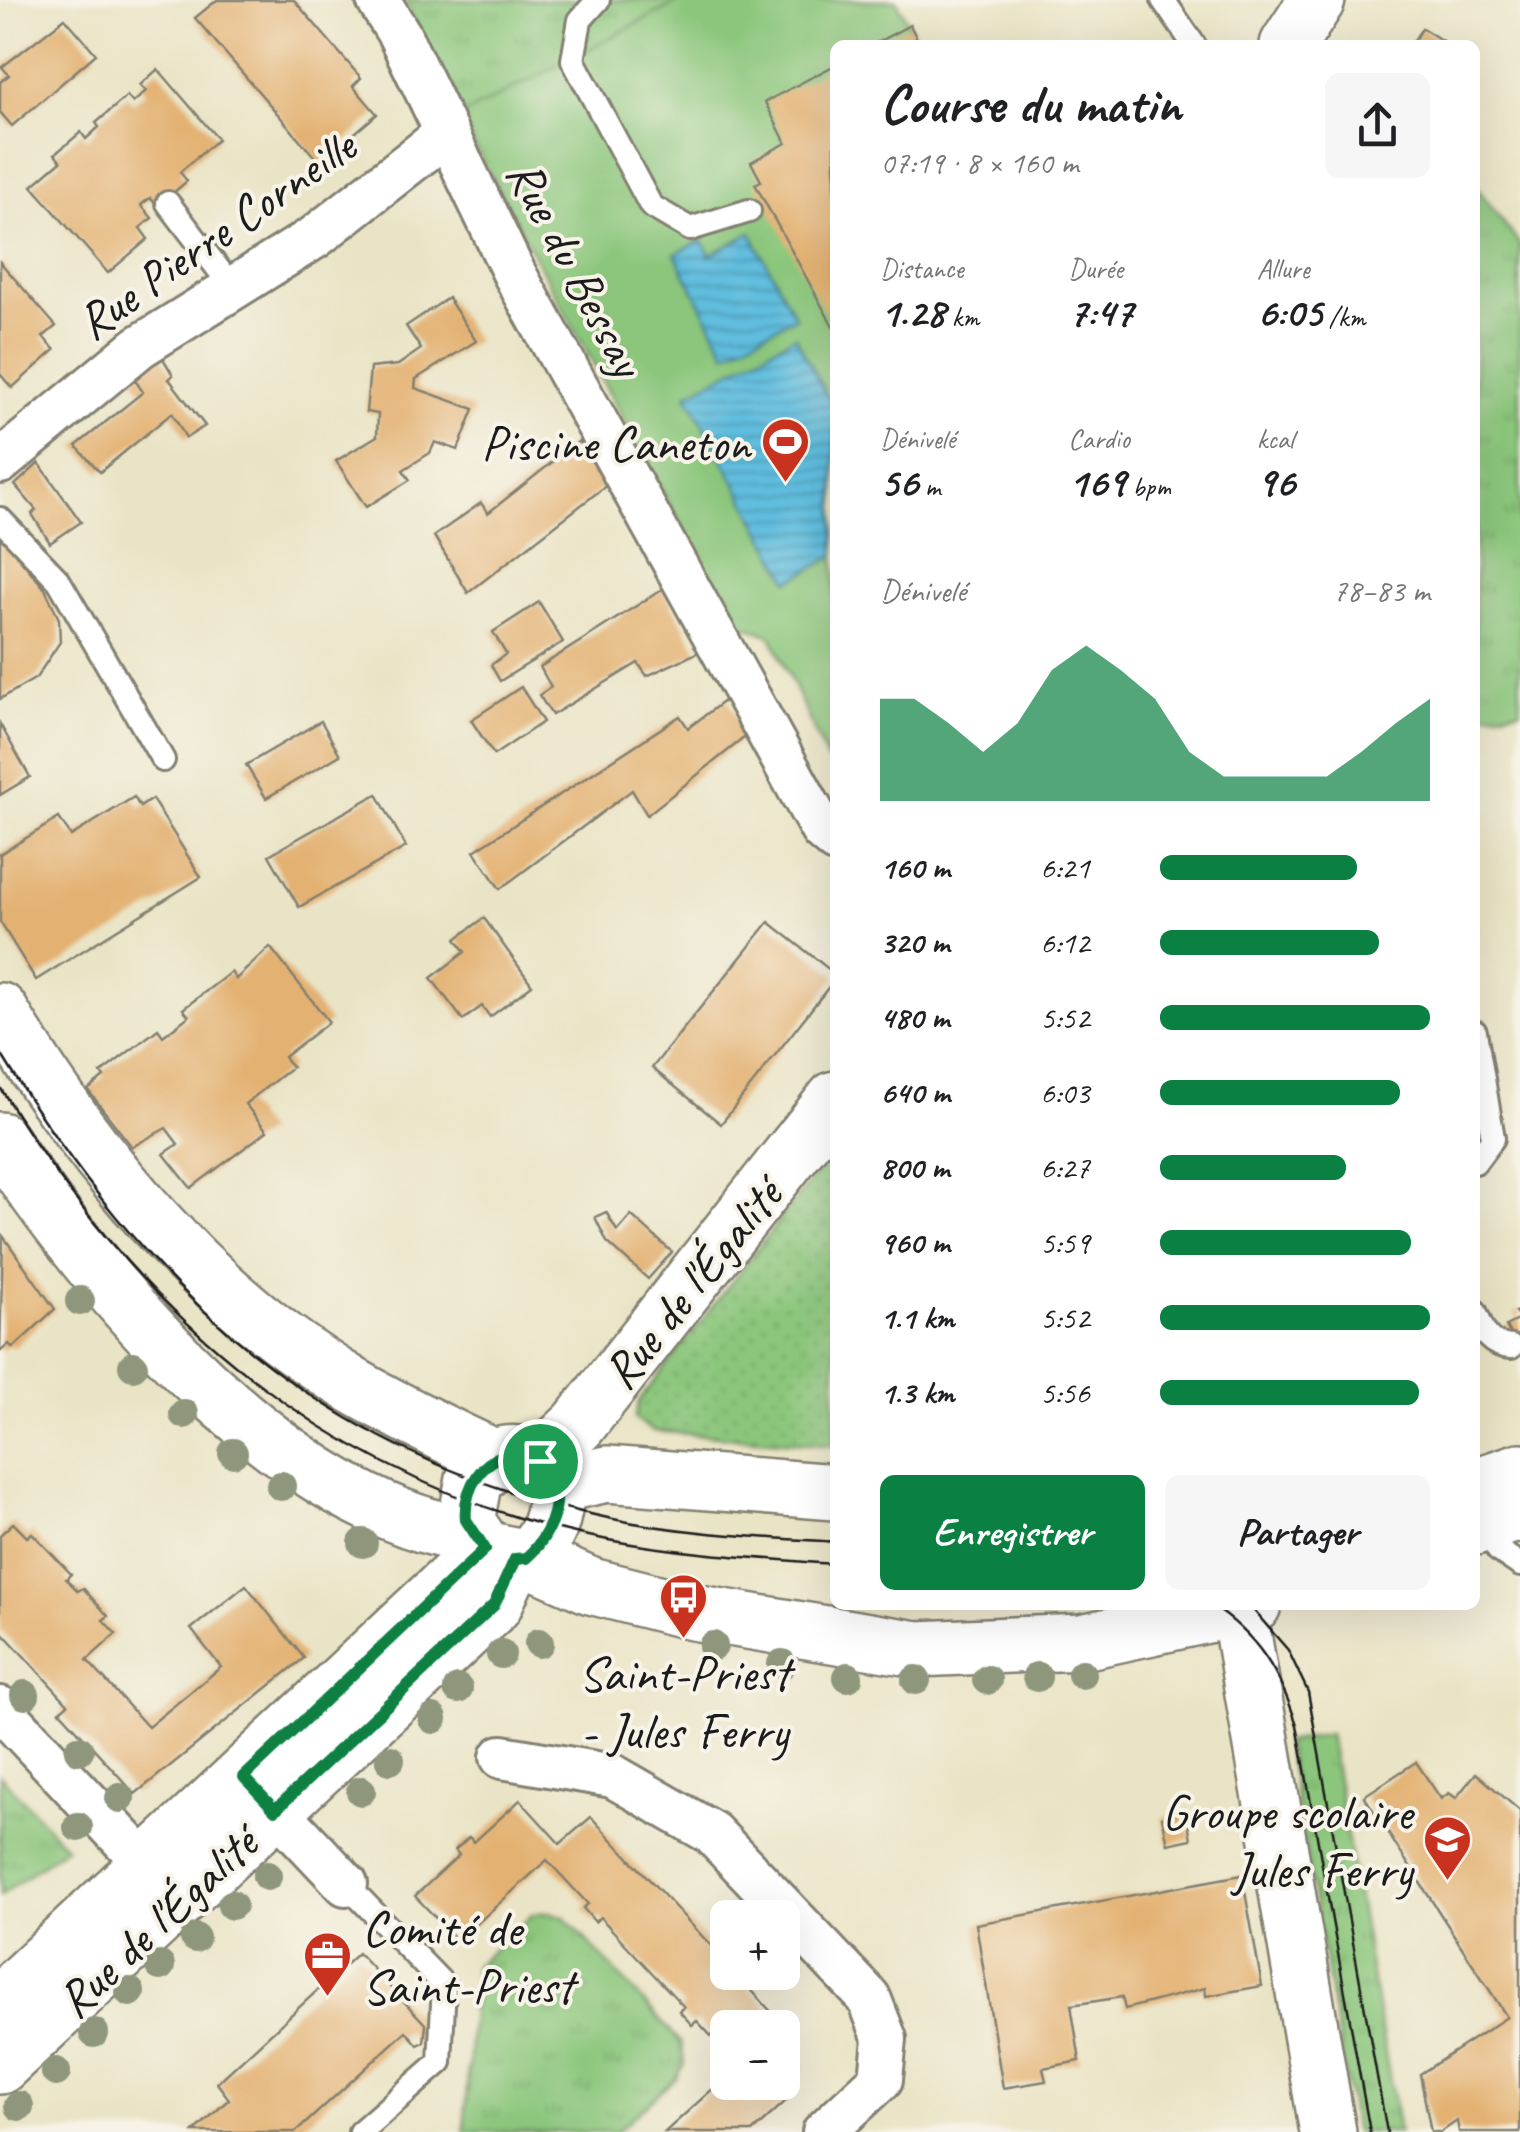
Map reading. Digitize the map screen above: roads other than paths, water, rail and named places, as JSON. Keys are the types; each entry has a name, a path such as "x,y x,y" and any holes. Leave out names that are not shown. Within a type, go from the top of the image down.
{"main road":[{"path":"1291,40 1318,0"},
{"path":"0,1012 50,1093 105,1168 200,1272 350,1384 531,1468 554,1516 546,1540 500,1551"},
{"name":"Rue de l'Égalité","path":"531,1468 590,1410 830,1105"},
{"path":"0,1140 60,1224 136,1315 259,1432 385,1512 591,1586 693,1612 917,1648 1082,1642 1229,1610"},
{"path":"500,1551 466,1520 478,1472 531,1468 830,1492"},
{"path":"1495,1523 1520,1472"},
{"name":"Rue de l'Égalité","path":"0,2066 260,1793 500,1551"},
{"path":"1243,1610 1328,2132"},
{"name":"Rue de l'Égalité","path":"0,2002 148,1866 260,1793"}],"street":[{"name":"Rue du Bessay","path":"378,0 514,273 822,830 830,837"},
{"name":"Rue Pierre Corneille","path":"4,449 138,347 315,236 446,134"},
{"path":"0,1708 148,1866"},
{"path":"502,1757 612,1776 712,1833 869,1998 886,2039 882,2079 824,2132"},
{"path":"260,1793 346,1884"}],"lane":[{"path":"598,0 580,20 573,60 651,206 690,229 749,211"},
{"path":"1164,0 1191,40"},
{"path":"168,203 232,288"},
{"path":"0,519 59,582 163,760"},
{"path":"1480,1061 1493,1138 1480,1155"},
{"path":"1480,1324 1496,1346 1510,1347"},
{"path":"346,1884 444,1985 440,2062 360,2132"}],"water":[{"name":"Piscine Caneton","path":"751,233 795,317 726,353 675,254 702,240 710,255"},
{"name":"Piscine Caneton","path":"795,336 830,402 830,559 789,581 687,394"}],"tram line":[{"path":"0,1052 57,1139 117,1218 182,1290 253,1353 330,1408 414,1454 506,1491 636,1523 830,1542"},
{"path":"0,1087 54,1170 115,1248 182,1318 255,1381 334,1435 419,1480 511,1515 636,1545 830,1564"},
{"path":"1218,1610 1242,1629 1265,1657 1297,1725 1370,2132"},
{"path":"1253,1610 1288,1650 1308,1692 1387,2132"}],"place":[{"name":"Piscine Caneton","path":"785,484"},
{"name":"Saint-Priest - Jules Ferry","path":"684,1640"},
{"name":"Groupe scolaire Jules Ferry","path":"1447,1882"},
{"name":"Comité de Saint-Priest","path":"327,1998"}]}
